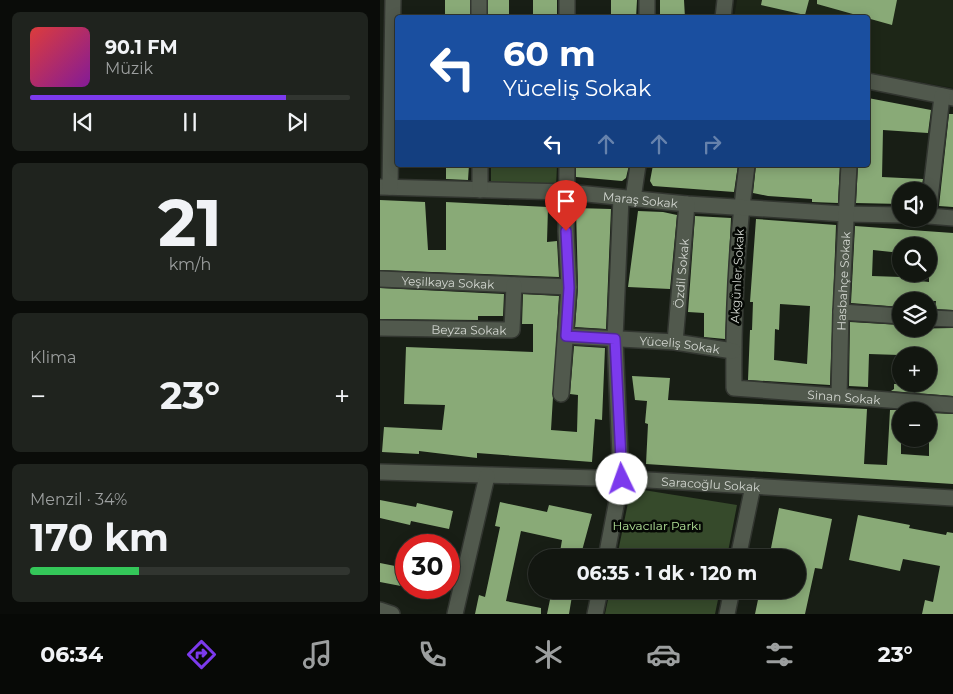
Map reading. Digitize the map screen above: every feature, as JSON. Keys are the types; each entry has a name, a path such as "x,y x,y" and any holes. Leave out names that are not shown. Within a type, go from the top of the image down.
{"street":[{"path":"385,187 393,0"},
{"path":"479,0 479,15"},
{"path":"567,0 567,15"},
{"path":"647,0 647,15"},
{"path":"723,15 725,0"},
{"path":"870,81 947,97 933,182"},
{"path":"480,167 480,190"},
{"path":"561,394 569,288 566,231 567,167"},
{"path":"608,549 622,479 615,339 627,199 637,167"},
{"name":"Akgünler Sokak","path":"734,388 733,351 742,208 747,167"},
{"name":"Hasbahçe Sokak","path":"839,396 840,312 849,167"},
{"name":"Maraş Sokak","path":"385,187 567,192 627,199 742,208 892,215"},
{"name":"Özdil Sokak","path":"675,342 687,204"},
{"path":"937,217 953,218"},
{"name":"Yeşilkaya Sokak","path":"380,278 569,288"},
{"name":"Beyza Sokak","path":"380,328 512,330 514,285"},
{"path":"840,312 892,315"},
{"path":"937,318 953,319"},
{"name":"Yüceliş Sokak","path":"566,336 675,342 733,351"},
{"name":"Sinan Sokak","path":"734,388 953,405"},
{"name":"Saracoğlu Sokak","path":"380,472 622,479 953,498"},
{"path":"455,614 486,476"},
{"path":"740,549 753,486"},
{"path":"595,614 598,599"},
{"path":"727,614 730,599"},
{"path":"380,610 392,614"}],"shaded area":[{"path":"737,0 953,0 953,88 870,73 870,15 734,15"}],"green space":[{"path":"491,167 557,167 556,188 491,184"},
{"name":"Havacılar Parkı","path":"631,488 737,505 729,549 619,549"},
{"path":"608,599 718,599 715,614 605,614"}],"building":[{"path":"445,0 470,0 470,15 445,15"},
{"path":"488,0 509,0 509,15 488,15"},
{"path":"533,0 557,0 557,15 533,15"},
{"path":"611,0 637,0 636,15 611,15"},
{"path":"660,0 684,0 685,15 660,15"},
{"path":"762,0 809,0 805,15 761,5"},
{"path":"817,0 897,0 892,25 870,19 870,15 856,15 817,4"},
{"path":"870,98 931,110 928,133 883,130 882,177 923,179 922,182 892,182 892,204 856,203 858,167 870,167"},
{"path":"949,114 953,114 953,207 939,206"},
{"path":"446,167 469,167 468,180 446,179"},
{"path":"576,167 629,167 626,178 622,181 576,177"},
{"path":"653,167 738,167 734,192 653,186 650,181"},
{"path":"756,167 840,167 838,203 812,202 812,199 753,193"},
{"path":"380,200 425,202 428,250 446,250 446,202 548,207 547,242 557,241 559,277 380,270"},
{"path":"576,208 611,209 606,329 575,327 578,287"},
{"path":"638,211 663,212 677,215 670,289 628,287"},
{"path":"695,216 731,218 725,339 704,337 704,313 688,312"},
{"path":"756,219 836,225 830,385 748,380 753,302 750,302","holes":["780,304 810,306 807,364 774,360 775,329 779,330"]},
{"path":"855,226 953,233 953,310 937,309 937,292 892,292 892,306 851,303"},
{"path":"380,288 504,294 503,316 478,316 478,320 380,319"},
{"path":"523,294 559,296 551,430 577,432 578,395 570,394 574,346 605,348 602,420 595,419 592,462 477,453 477,458 419,451 419,454 382,452 384,427 442,430 445,405 404,404 406,347 533,352 533,324 522,324"},
{"path":"850,322 892,324 892,337 937,337 937,328 953,328 953,396 903,392 937,392 937,347 892,347 892,355 869,354 868,387 849,386"},
{"path":"632,376 670,378 668,400 867,409 864,464 887,465 890,410 892,410 892,447 901,447 901,454 929,456 929,447 937,447 937,413 953,414 953,484 646,464 648,424 645,423 647,401 635,400"},
{"path":"380,500 416,507 417,503 453,511 449,529 411,521 410,525 380,518"},
{"path":"500,502 547,512 549,505 592,514 582,549 560,549 562,540 521,531 506,601 541,608 541,614 475,614 479,595 485,597 500,527 495,526"},
{"path":"779,508 832,519 822,569 815,568 805,614 755,614 758,599 806,599 806,549 771,549"},
{"path":"858,515 910,525 909,528 946,535 947,532 953,533 953,614 922,614 925,600 933,602 940,566 903,559 900,571 849,560"},
{"path":"380,563 395,566 395,585 380,582"},
{"path":"550,599 572,599 569,614 547,614"}],"route":[{"path":"566,231 569,288 566,336 615,339 622,479"}]}
